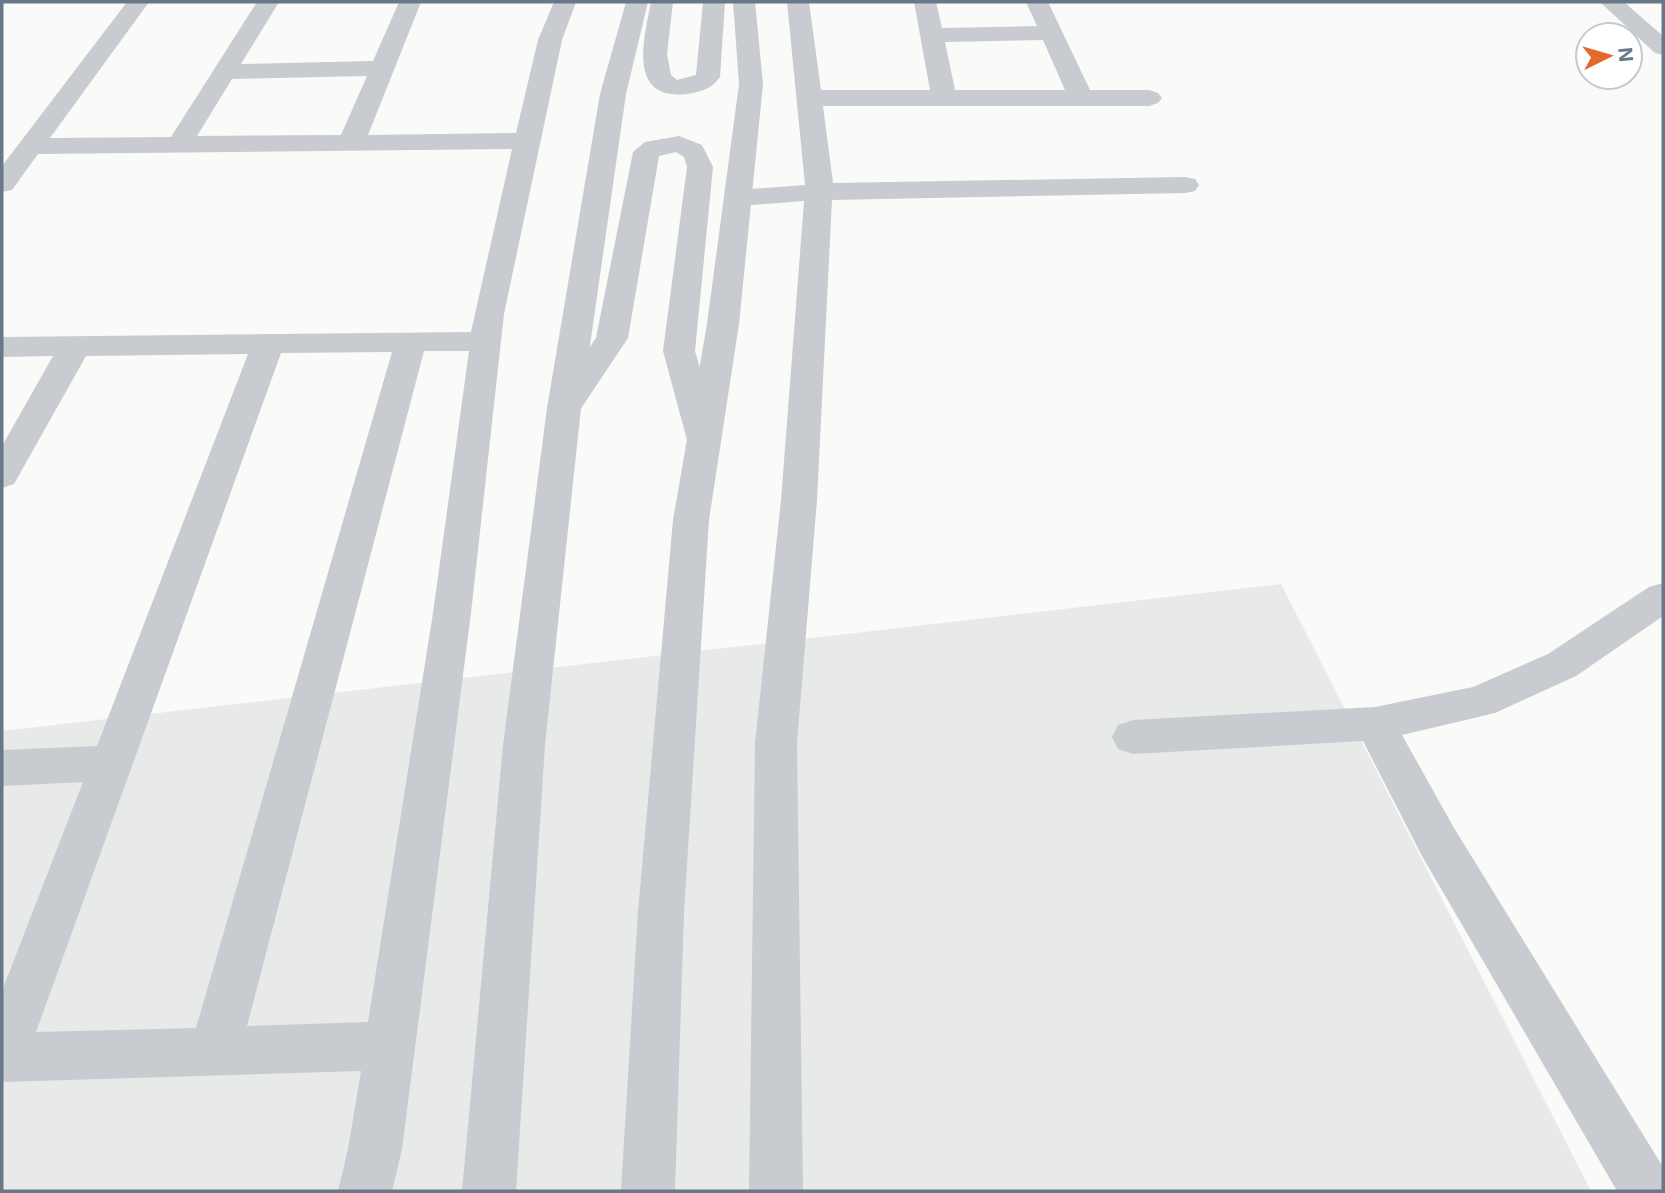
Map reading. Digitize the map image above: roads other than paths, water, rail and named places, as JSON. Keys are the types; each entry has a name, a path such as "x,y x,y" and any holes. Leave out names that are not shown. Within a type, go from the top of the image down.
{"street":[{"path":"2,184 138,2"},
{"path":"179,145 268,2"},
{"path":"351,143 410,2"},
{"path":"365,1191 375,1149 452,614 489,314 530,141 550,40 565,2"},
{"path":"489,1191 524,745 564,408 613,94 637,2"},
{"path":"662,2 654,70 663,85 670,87 696,84 708,77 714,2"},
{"path":"648,1191 661,912 691,520 723,324 751,85 744,2"},
{"path":"776,1191 776,743 799,500 819,192 811,98 798,2"},
{"path":"925,2 944,98"},
{"path":"1037,2 1081,98"},
{"path":"1611,2 1663,48"},
{"path":"932,35 1051,33"},
{"path":"224,72 383,68"},
{"path":"811,98 1149,98"},
{"path":"30,146 530,141"},
{"path":"564,408 612,338 646,152 657,145 683,144 692,148 698,156 700,167 679,351 704,440"},
{"path":"737,198 819,192 1185,185"},
{"path":"2,347 486,341"},
{"path":"215,1051 411,342"},
{"path":"268,344 2,1057 390,1046"},
{"path":"2,476 75,346"},
{"path":"1133,737 1375,723 1480,702 1562,665 1663,597"},
{"path":"1375,723 1438,842 1647,1191"},
{"path":"2,768 111,763"}]}
